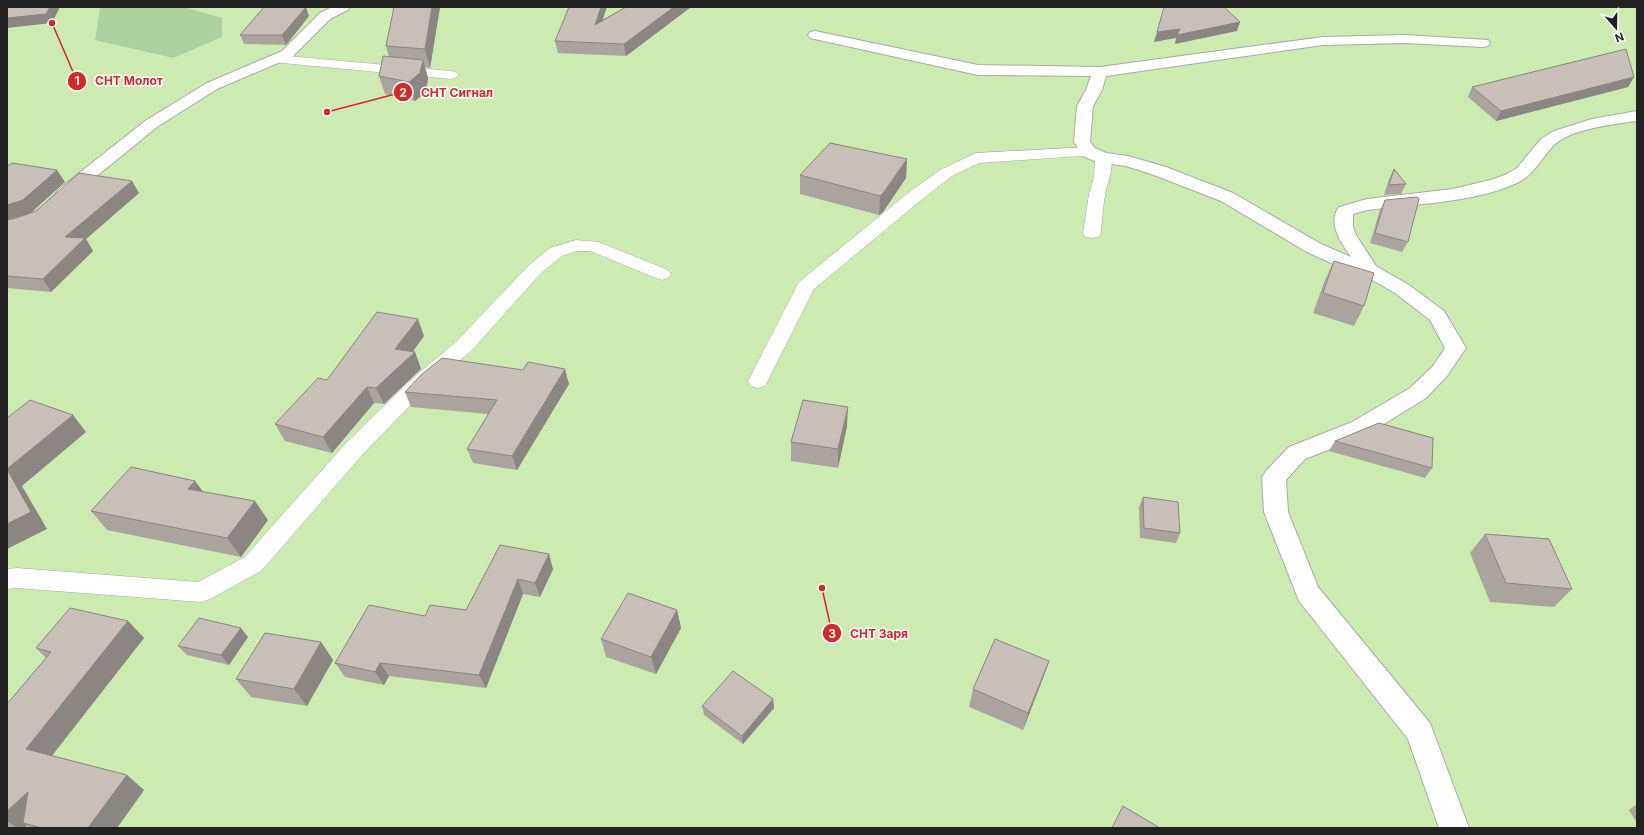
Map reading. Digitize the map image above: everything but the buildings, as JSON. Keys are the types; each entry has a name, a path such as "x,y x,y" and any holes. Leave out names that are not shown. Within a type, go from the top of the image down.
{"street":[{"path":"54,203 76,183 151,124 212,86 287,54 325,16 343,7"},
{"path":"815,35 978,70 1100,72 1323,41 1405,40 1482,43"},
{"path":"1100,72 1094,90 1085,106 1082,142 1096,155 1128,161 1160,171 1227,197 1314,248 1338,259 1369,270 1402,289 1437,316 1456,348 1440,371 1418,393 1360,428 1297,453 1274,477 1276,512 1308,593 1420,732 1454,828"},
{"path":"1369,270 1344,232 1342,219 1345,211 1356,206 1468,192 1502,183 1523,173 1548,141 1571,130 1606,120 1637,116"}],"lane":[{"path":"276,59 451,75"},
{"path":"758,382 806,286 914,197 946,174 976,158 1019,155 1096,155 1102,177 1097,194 1092,233"},
{"path":"7,579 18,578 201,592 253,564 354,448 420,384 464,346 534,270 556,252 576,245 593,246 662,274"}],"green space":[{"path":"7,7 100,7 95,40 187,9 184,7 1637,7 1637,828 7,828"},
{"path":"100,7 184,7 222,18 222,37 173,58 95,40"}],"place":[{"name":"СНТ Молот","path":"52,23"},
{"name":"СНТ Сигнал","path":"327,112"},
{"name":"СНТ Заря","path":"822,588"}]}
